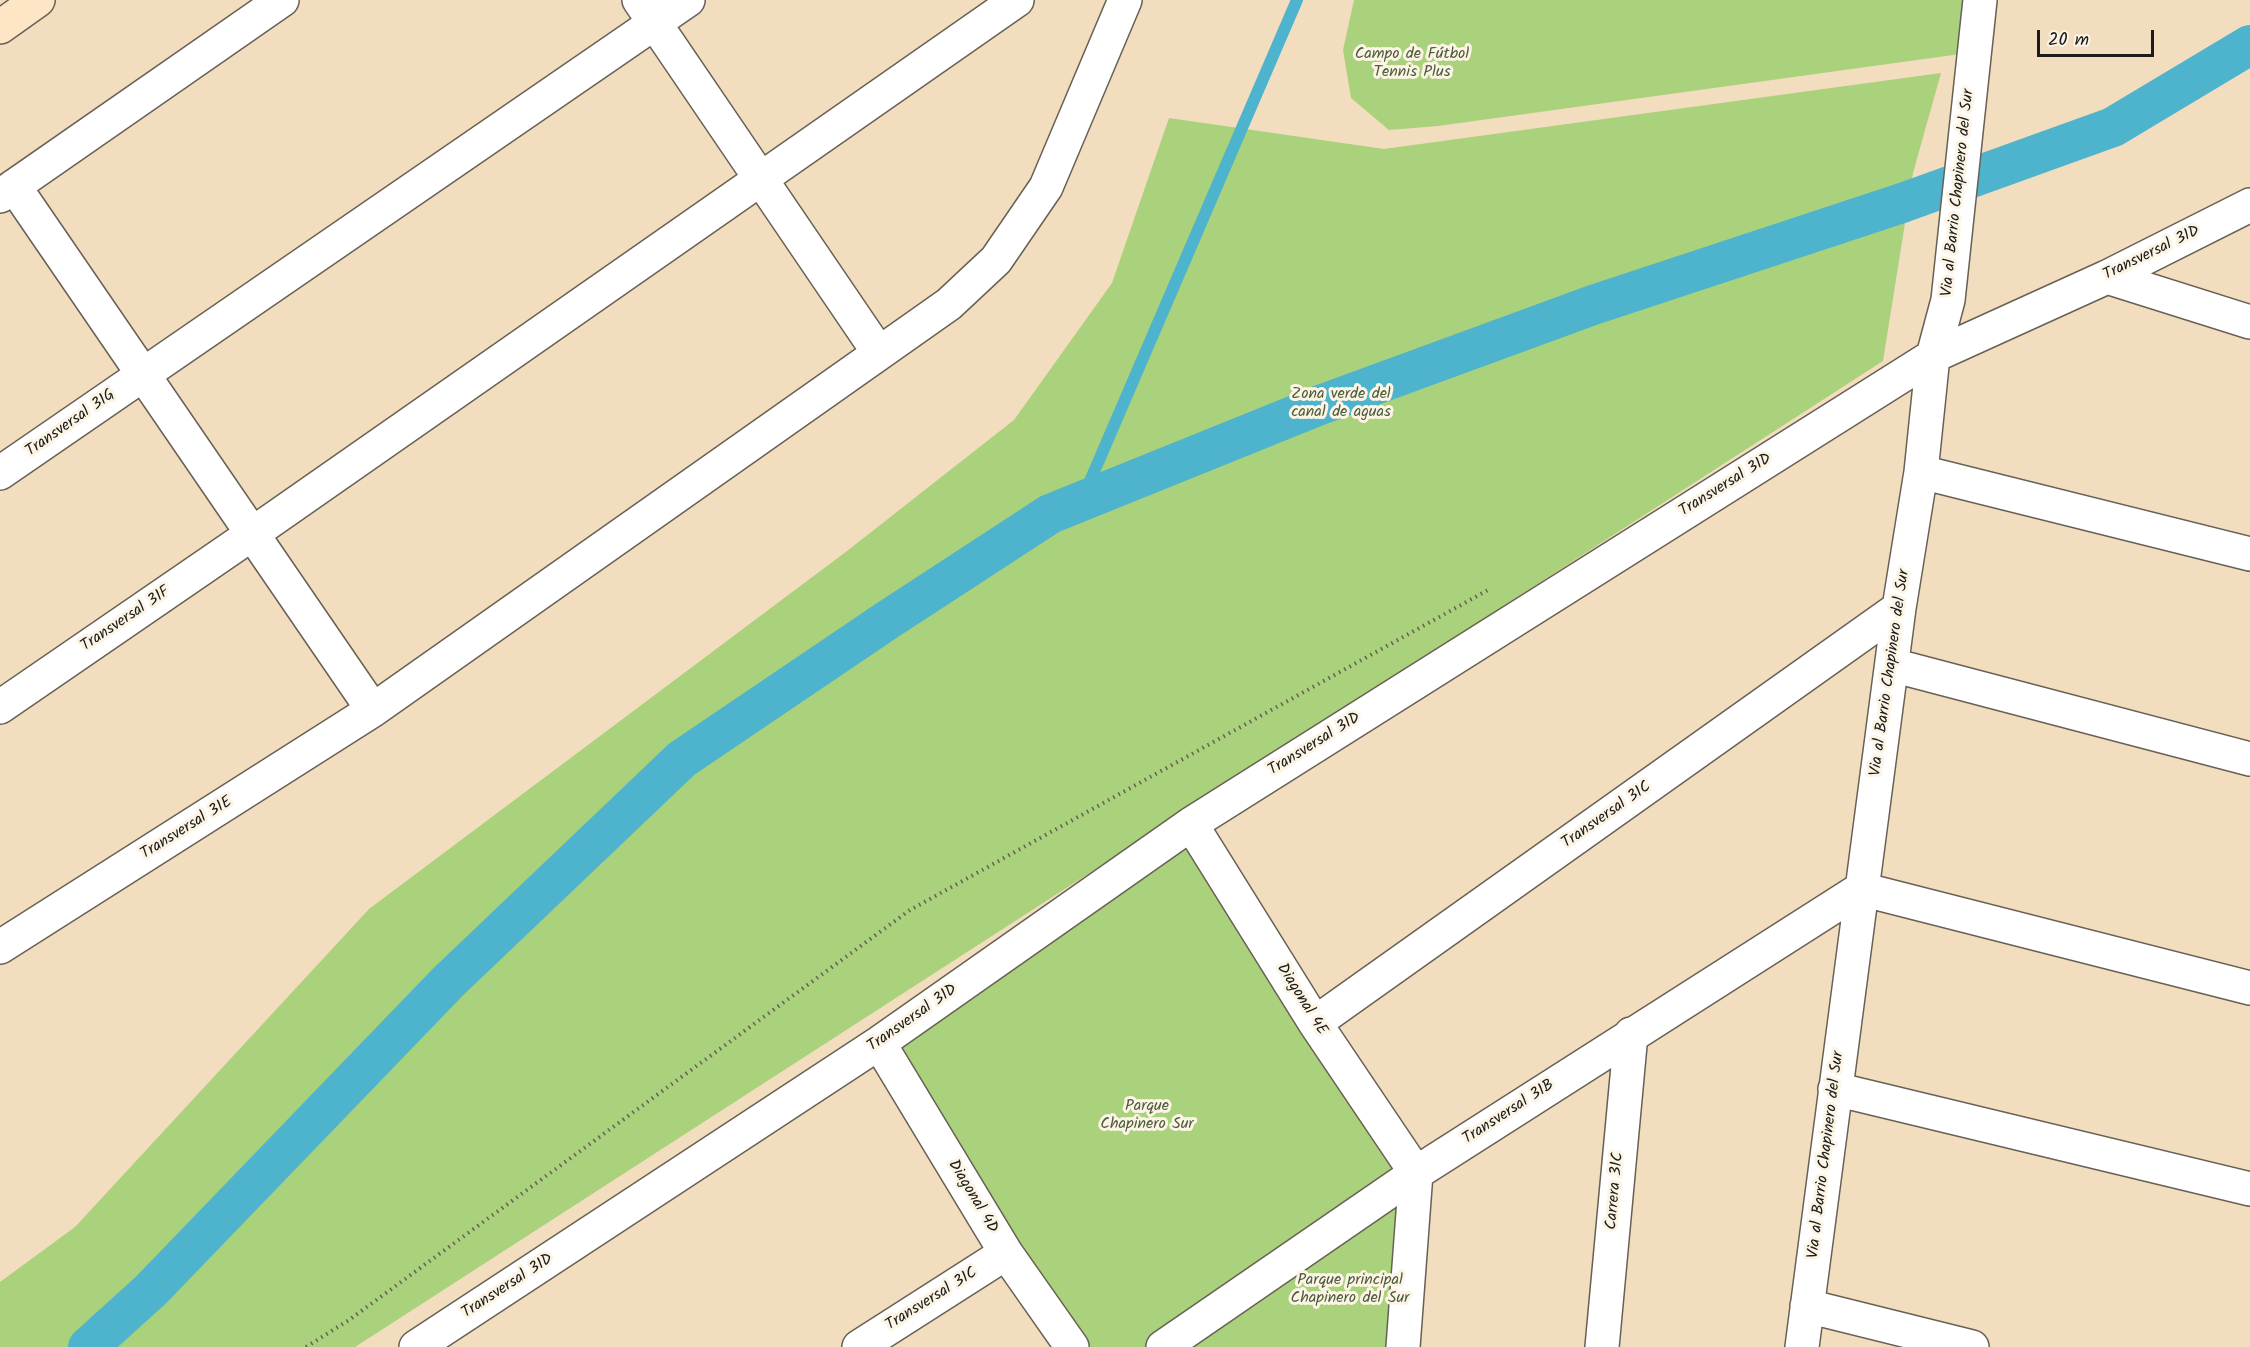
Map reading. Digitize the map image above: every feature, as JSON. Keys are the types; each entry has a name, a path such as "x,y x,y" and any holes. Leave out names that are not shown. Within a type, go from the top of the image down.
{"street":[{"path":"0,27 38,0"},
{"path":"282,0 7,191 143,374 373,710"},
{"name":"Transversal 31G","path":"0,473 143,374 647,11 688,0"},
{"name":"Transversal 31F","path":"0,707 1017,0"},
{"name":"Transversal 31E","path":"0,947 373,710 949,304 996,260 1046,187 1125,0"},
{"name":"Via al Barrio Chapinero del Sur","path":"1802,1347 1899,608 1921,472 1933,356 1948,300 1980,0"},
{"path":"647,11 879,353"},
{"name":"Transversal 31D","path":"416,1347 879,1043 1191,824 1933,356 2107,277 2250,205"},
{"path":"2107,277 2250,322"},
{"path":"1921,472 2250,554"},
{"name":"Transversal 31C","path":"1315,1023 1899,608"},
{"path":"1892,665 2250,759"},
{"name":"Diagonal 4E","path":"1191,824 1315,1023 1416,1173"},
{"path":"1861,889 2250,988"},
{"name":"Transversal 31B","path":"1163,1347 1416,1173 1861,889"},
{"name":"Carrera 31C","path":"1602,1347 1631,1034"},
{"name":"Diagonal 4D","path":"879,1043 1006,1253 1072,1347"},
{"path":"1835,1089 2250,1189"},
{"path":"1403,1347 1416,1173"},
{"name":"Transversal 31C","path":"859,1347 1006,1253"},
{"path":"1807,1306 1972,1347"}],"path":[{"path":"306,1347 349,1320 910,910 1497,585"}],"green space":[{"name":"Campo de Fútbol Tennis Plus","path":"1354,0 1980,0 1975,52 1438,126 1389,130 1351,98 1343,50"},
{"name":"Zona verde del canal de aguas","path":"1941,73 1913,173 1883,361 355,1347 0,1347 0,1282 75,1227 369,909 847,551 1014,420 1112,283 1169,118 1384,149"},
{"name":"Parque Chapinero Sur","path":"1191,824 1416,1173 1403,1347 1072,1347 890,1042"}],"waterway":[{"path":"1081,502 1297,0"},
{"path":"88,1347 151,1290 448,982 682,759 886,621 1050,514 1320,405 1593,305 1902,203 2113,127 2250,45"}],"park label":[{"name":"Parque principal Chapinero del Sur","path":"1350,1290"}]}
